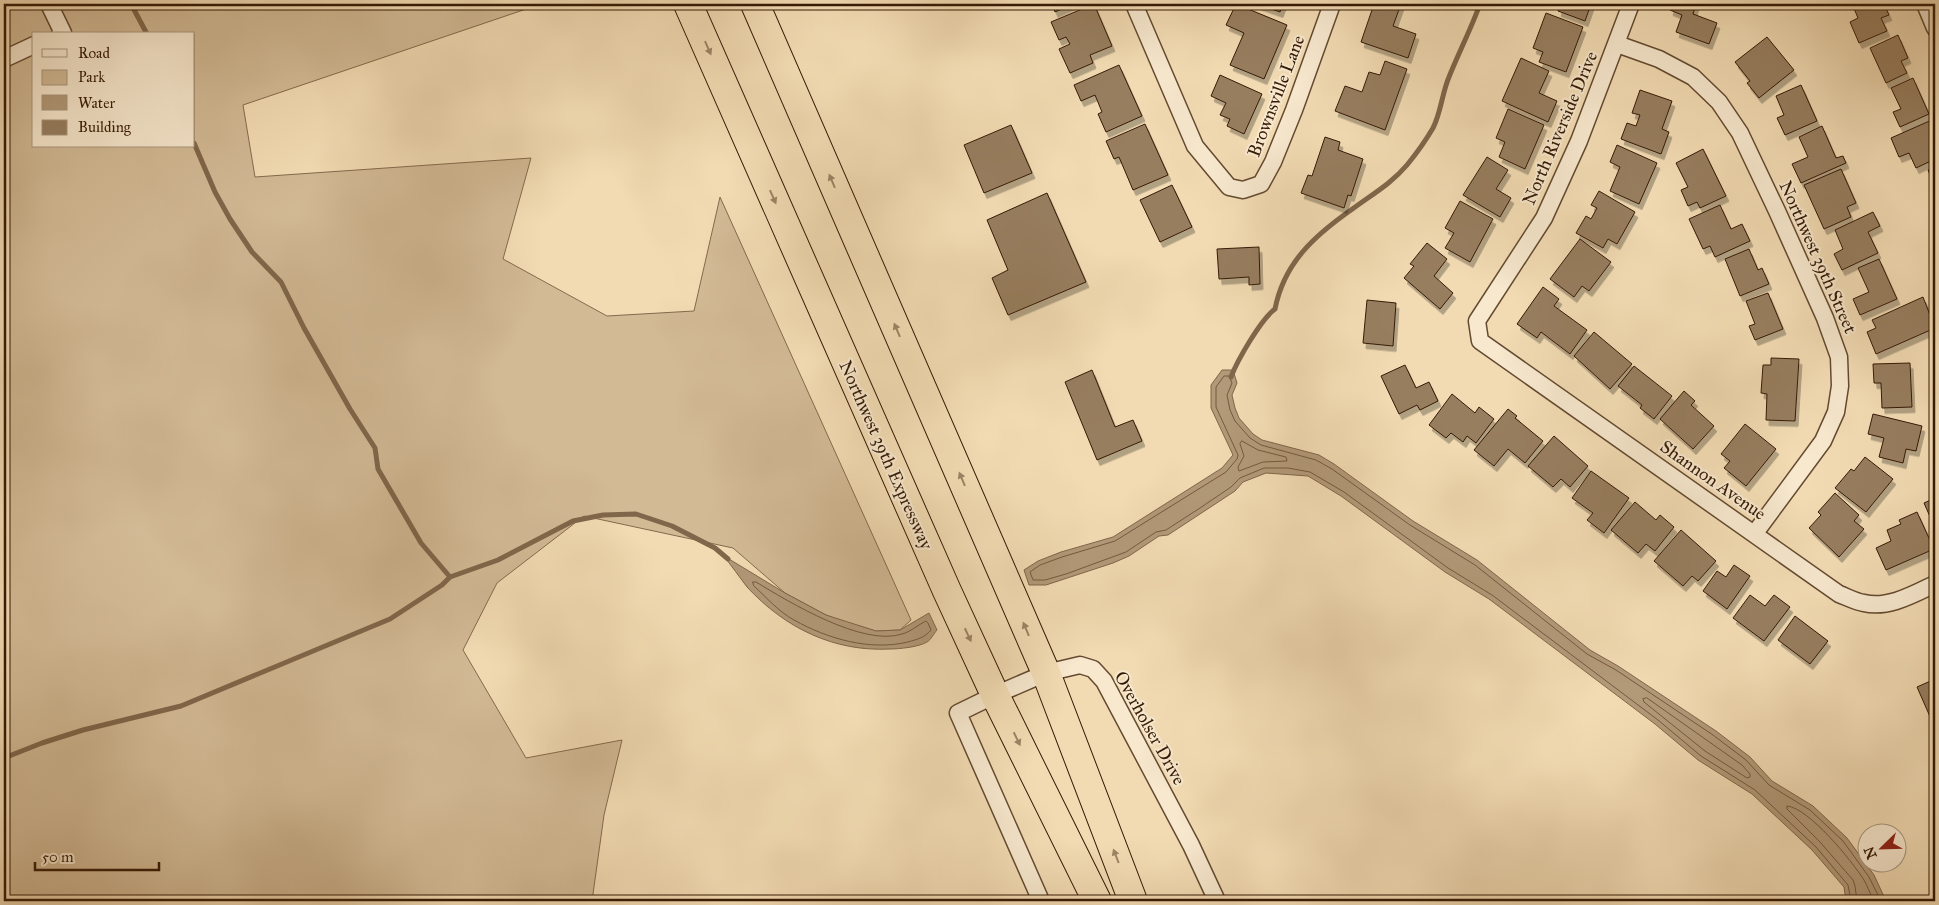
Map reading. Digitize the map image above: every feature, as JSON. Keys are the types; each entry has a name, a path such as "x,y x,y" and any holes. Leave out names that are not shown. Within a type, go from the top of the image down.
{"highway":[{"name":"Northwest 39th Expressway","path":"688,4 882,446 995,695 1097,901"},
{"path":"755,4 1046,673 1133,901"}],"street":[{"path":"49,4 63,32"},
{"name":"Brownsville Lane","path":"1134,4 1195,146 1229,187 1243,190 1261,184 1273,162 1332,4"},
{"name":"North Riverside Drive","path":"1480,342 1478,321 1544,218 1579,141 1632,4"},
{"path":"1925,4 1935,28"},
{"name":"Northwest 39th Street","path":"1617,44 1659,59 1693,77 1719,102 1740,133 1825,318 1839,357 1840,386 1836,412 1823,441 1755,533"},
{"path":"4,59 32,46"},
{"name":"Shannon Avenue","path":"1480,342 1755,533 1838,594 1865,604 1884,604 1935,584"},
{"name":"Overholser Drive","path":"1041,901 958,713 1046,673 1080,665 1093,669 1104,681 1191,845 1217,901"}],"green space":[{"path":"4,4 541,4 243,105 255,177 531,158 503,259 607,316 694,311 720,197 911,620 900,630 876,631 839,620 785,593 733,548 584,516 497,583 463,650 526,758 622,740 604,815 592,901 4,901"}],"water":[{"path":"1222,370 1233,370 1237,383 1232,395 1235,408 1239,418 1253,434 1262,440 1319,455 1334,464 1413,521 1477,560 1590,650 1618,666 1716,731 1750,757 1772,781 1813,806 1847,838 1856,850 1856,872 1872,872 1886,901 1846,901 1844,887 1812,850 1752,794 1698,760 1655,724 1489,599 1445,572 1341,496 1308,476 1266,473 1243,482 1235,491 1168,535 1159,536 1129,556 1046,585 1029,585 1024,570 1038,561 1061,552 1113,537 1222,468 1233,455 1211,408 1211,385"},
{"path":"724,556 826,615 876,631 900,630 929,613 937,630 927,642 904,648 869,649 830,642 794,625 762,602 747,587"}],"building":[{"path":"1052,4 1073,4 1055,12"},
{"path":"1094,4 1112,46 1090,55 1093,63 1070,73 1059,49 1070,44 1066,37 1059,40 1051,22"},
{"path":"1236,4 1287,25 1264,79 1230,65 1244,33 1226,25"},
{"path":"1257,4 1283,4 1280,12"},
{"path":"1374,4 1401,4 1393,26 1416,34 1408,58 1361,42"},
{"path":"1560,4 1591,4 1585,21 1558,11"},
{"path":"1672,4 1696,4 1693,14 1717,23 1709,44 1676,32 1682,15 1670,10"},
{"path":"1859,4 1884,4 1889,15 1881,18 1887,31 1859,43 1850,22 1858,18 1853,6"},
{"path":"1546,13 1583,27 1566,72 1539,62 1543,52 1533,48"},
{"path":"1898,35 1908,58 1901,61 1907,73 1886,83 1870,48"},
{"path":"1767,37 1794,70 1759,98 1747,83 1750,81 1735,62"},
{"path":"1521,58 1549,71 1539,93 1557,101 1548,122 1502,101"},
{"path":"1385,61 1407,69 1385,130 1335,111 1345,86 1362,92 1369,72 1380,75"},
{"path":"1119,65 1142,116 1106,132 1098,114 1102,112 1095,95 1081,101 1074,85"},
{"path":"1220,75 1262,94 1244,134 1227,126 1230,119 1220,115 1226,103 1211,96"},
{"path":"1913,78 1929,114 1900,127 1893,112 1901,109 1891,88"},
{"path":"1801,85 1817,121 1785,135 1777,118 1784,115 1776,96"},
{"path":"1640,90 1672,101 1662,129 1669,132 1661,154 1621,139 1627,123 1636,126 1640,115 1632,113"},
{"path":"1508,109 1544,125 1525,169 1499,157 1505,142 1496,138"},
{"path":"1934,119 1935,159 1916,168 1909,153 1899,157 1891,138"},
{"path":"1145,124 1168,175 1133,190 1119,157 1114,159 1106,141"},
{"path":"1011,125 1032,173 984,193 964,145"},
{"path":"1822,126 1836,158 1843,156 1846,163 1801,183 1792,164 1808,157 1799,137"},
{"path":"1325,137 1340,142 1338,150 1363,159 1351,196 1348,195 1344,208 1301,193 1308,175 1312,176"},
{"path":"1617,145 1657,163 1639,204 1610,191 1620,167 1610,162"},
{"path":"1703,149 1726,196 1700,208 1697,202 1688,206 1681,190 1688,187 1676,163"},
{"path":"1487,157 1508,170 1496,189 1511,198 1500,217 1463,195"},
{"path":"1935,167 1935,187 1928,170"},
{"path":"1841,169 1856,203 1847,207 1851,217 1824,229 1804,185"},
{"path":"1172,185 1192,227 1160,242 1140,200"},
{"path":"1599,191 1635,212 1617,244 1608,239 1603,248 1576,233 1586,216 1591,219 1597,208 1591,205"},
{"path":"1935,191 1935,205 1930,194"},
{"path":"1047,193 1086,282 1008,315 992,278 1008,270 987,220"},
{"path":"1460,201 1493,219 1470,262 1445,248 1454,233 1445,228"},
{"path":"1720,205 1731,229 1742,224 1750,241 1715,257 1710,246 1703,249 1689,219"},
{"path":"1873,212 1880,226 1868,232 1878,253 1842,270 1834,254 1843,249 1835,230"},
{"path":"1580,239 1611,262 1589,291 1582,286 1574,297 1550,279"},
{"path":"1427,243 1447,259 1434,276 1453,293 1440,309 1404,278 1414,266 1410,264"},
{"path":"1259,247 1260,284 1249,285 1249,277 1219,279 1217,249"},
{"path":"1749,249 1758,270 1762,268 1769,284 1740,296 1725,259"},
{"path":"1879,259 1897,299 1860,315 1853,299 1869,292 1858,268"},
{"path":"1543,287 1559,299 1554,306 1587,330 1570,354 1541,332 1537,338 1517,324"},
{"path":"1768,293 1783,329 1755,340 1749,326 1755,324 1746,301"},
{"path":"1923,297 1935,328 1876,354 1867,332 1876,328 1872,320"},
{"path":"1367,300 1396,303 1393,346 1363,343"},
{"path":"1594,332 1632,364 1610,389 1574,356"},
{"path":"1771,358 1799,359 1795,421 1766,420 1767,394 1761,393 1763,365 1771,365"},
{"path":"1910,363 1912,407 1882,408 1881,383 1874,383 1873,364"},
{"path":"1405,365 1416,388 1429,382 1438,401 1420,410 1417,405 1399,414 1381,376"},
{"path":"1634,366 1672,396 1654,419 1640,408 1642,405 1618,386"},
{"path":"1092,370 1115,427 1133,420 1142,441 1097,460 1065,382"},
{"path":"1684,391 1695,401 1691,405 1714,426 1693,449 1660,419"},
{"path":"1452,394 1475,413 1479,407 1494,419 1476,443 1467,436 1463,442 1451,433 1446,438 1429,425"},
{"path":"1508,409 1517,416 1515,418 1543,441 1525,463 1508,449 1494,466 1474,450"},
{"path":"1873,414 1922,426 1916,451 1906,449 1903,463 1879,457 1884,438 1868,434"},
{"path":"1745,424 1776,449 1746,486 1724,468 1730,461 1721,454"},
{"path":"1554,436 1588,466 1570,487 1561,479 1553,487 1528,466"},
{"path":"1865,457 1893,479 1866,512 1835,488 1851,469 1854,471"},
{"path":"1591,471 1629,498 1604,533 1587,520 1593,513 1572,498"},
{"path":"1835,493 1859,515 1854,521 1864,529 1839,557 1809,528 1821,515 1818,512"},
{"path":"1935,498 1935,528 1924,503"},
{"path":"1635,502 1656,520 1660,515 1674,527 1655,551 1646,544 1638,553 1611,530"},
{"path":"1917,512 1934,549 1886,570 1876,548 1891,541 1887,530 1901,524 1899,520"},
{"path":"1681,530 1716,561 1698,581 1692,576 1683,586 1654,561"},
{"path":"1734,565 1750,576 1727,609 1703,591 1717,571 1726,577"},
{"path":"1750,595 1765,606 1774,595 1790,607 1764,641 1733,618"},
{"path":"1795,616 1828,641 1810,664 1778,640"},
{"path":"1935,679 1935,728 1917,687"}],"waterway":[{"path":"131,4 146,32"},
{"path":"1231,377 1244,351 1263,322 1275,309 1285,278 1302,252 1337,220 1394,178 1407,165 1424,142 1436,122 1447,83 1480,4"},
{"path":"195,145 215,192 230,219 252,252 281,282 304,328 350,409 375,448 378,469 421,543 450,577"},
{"path":"4,758 83,730 181,706 390,619 442,585 450,577 498,560 573,521 603,515 636,514 672,526 715,548 728,559"}]}
